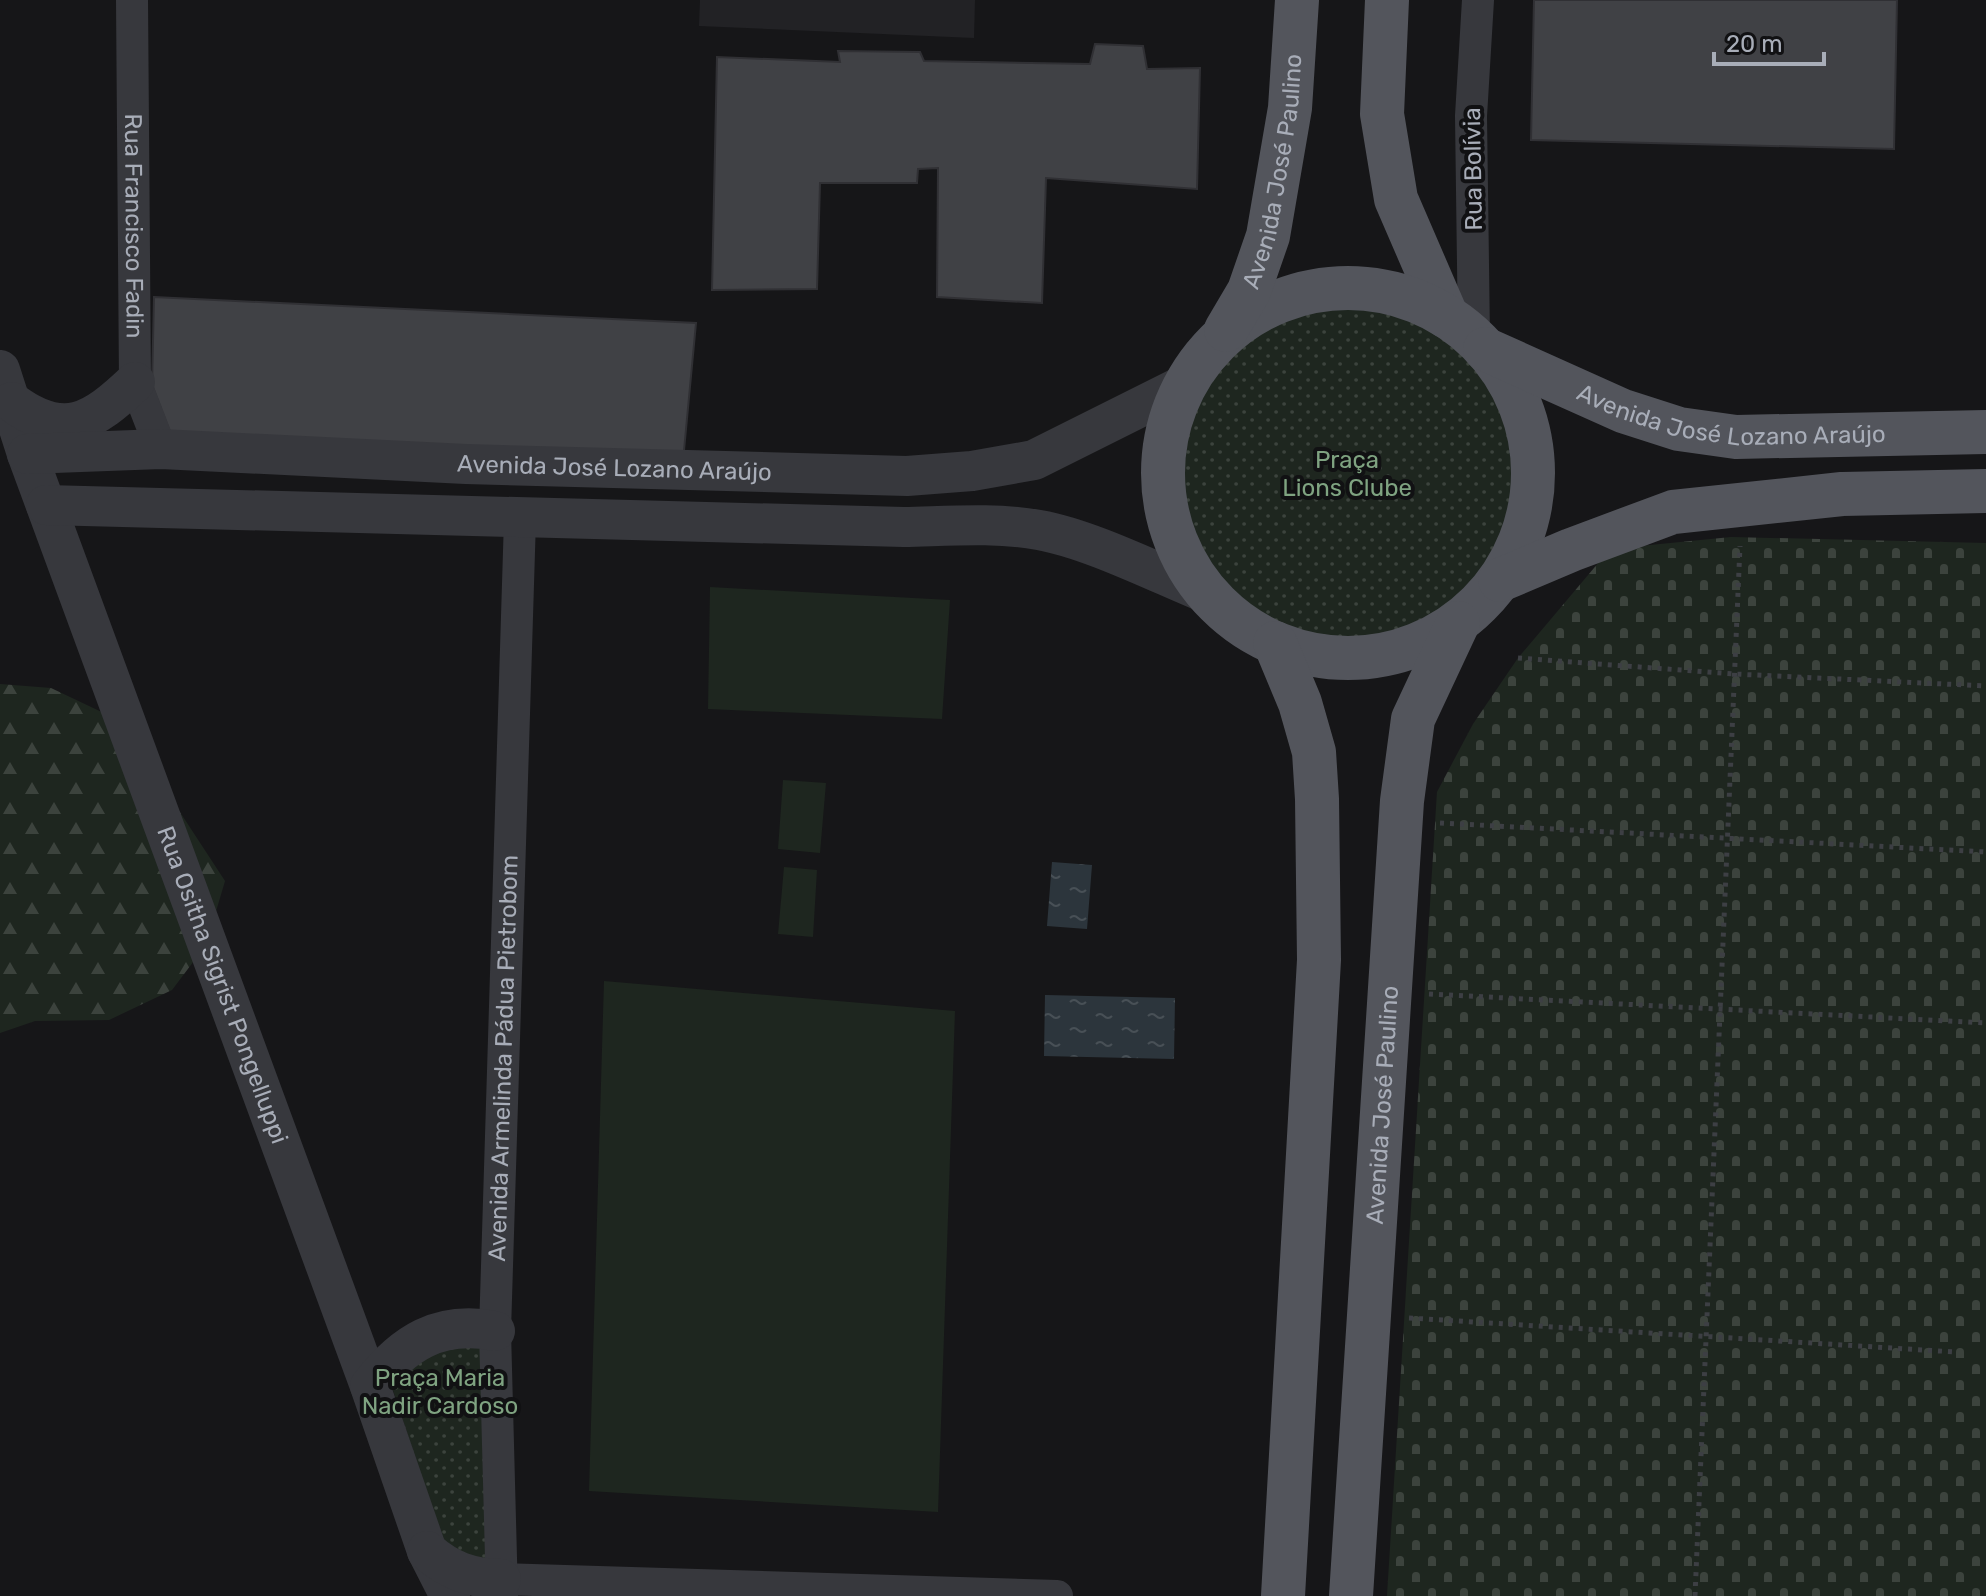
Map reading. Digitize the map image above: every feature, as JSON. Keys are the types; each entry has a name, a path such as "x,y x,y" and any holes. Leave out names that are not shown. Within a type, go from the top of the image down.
{"main road":[{"name":"Avenida José Paulino","path":"1223,336 1249,291 1268,236 1290,108 1297,0"},
{"path":"1223,336 1184,385 1170,419 1163,455 1163,492 1170,528 1185,562 1206,593 1249,630 1275,643 1312,655 1363,657 1388,654 1425,642 1458,623 1500,580 1523,536 1533,488 1530,438 1514,390 1469,335 1396,199 1382,114 1387,0"},
{"name":"Avenida José Lozano Araújo","path":"1223,336 1262,308 1307,293 1355,288 1402,296 1469,335 1623,411 1679,429 1736,437 1986,432"},
{"path":"1500,580 1673,512 1842,494 1986,491"},
{"name":"Avenida José Paulino","path":"1351,1596 1402,801 1413,719 1458,623"},
{"path":"1275,643 1300,703 1314,752 1319,960 1306,1234 1283,1596"}],"street":[{"name":"Rua Francisco Fadin","path":"132,0 135,382 161,449"},
{"name":"Rua Bolívia","path":"1469,335 1471,116 1478,0"},
{"path":"6,386 31,416 49,424 84,420 108,407 135,382"},
{"name":"Avenida José Lozano Araújo","path":"27,454 161,449 480,464 907,476 972,471 1034,460 1184,385"},
{"name":"Rua Ositha Sigrist Pongelluppi","path":"6,386 27,454 370,1386 427,1551 450,1596"},
{"path":"46,505 520,519 904,527 984,525 1041,530 1093,547 1206,593"},
{"name":"Avenida Armelinda Pádua Pietrobom","path":"502,1587 495,1331 520,519"},
{"path":"370,1386 399,1352 423,1336 463,1329 495,1331"},
{"path":"427,1551 459,1573 502,1587 1057,1596"}],"path":[{"path":"1695,1596 1740,538"},
{"path":"1518,658 1734,674 1986,686"},
{"path":"1435,822 1986,852"},
{"path":"1424,993 1986,1023"},
{"path":"1404,1318 1956,1352"}],"shaded area":[{"path":"700,0 975,0 974,38 699,26"}],"green space":[{"name":"Praça Lions Clube","path":"1347,303 1380,306 1413,316 1442,332 1468,353 1489,379 1505,408 1515,441 1518,474 1515,507 1505,540 1489,569 1468,595 1442,616 1413,632 1380,642 1347,645 1314,642 1281,632 1252,616 1226,595 1205,569 1189,540 1179,507 1176,474 1179,441 1189,408 1205,379 1226,353 1252,332 1281,316 1314,306"},
{"path":"1731,537 1986,543 1986,1596 1387,1596 1437,792 1473,724 1518,658 1610,549"},
{"path":"710,587 950,600 942,719 708,709"},
{"path":"0,684 51,688 110,716 155,774 225,881 206,945 172,990 109,1020 35,1021 0,1033"},
{"path":"783,780 826,783 820,853 778,849"},
{"path":"784,867 817,870 813,937 778,934"},
{"path":"604,981 955,1011 938,1512 589,1491"},
{"name":"Praça Maria Nadir Cardoso","path":"483,1342 487,1567 445,1547 389,1378 416,1354"}],"water":[{"path":"1052,862 1092,865 1087,929 1047,926"},
{"path":"1045,995 1175,998 1174,1059 1044,1056"}],"building":[{"path":"1534,0 1897,0 1894,149 1531,140"},
{"path":"1095,44 1143,46 1147,69 1200,68 1197,189 1046,178 1042,303 937,297 938,168 918,169 917,183 820,183 817,289 712,290 717,57 840,62 838,51 920,52 924,61 1090,64"},
{"path":"154,297 696,323 683,461 170,432 152,385"}]}
